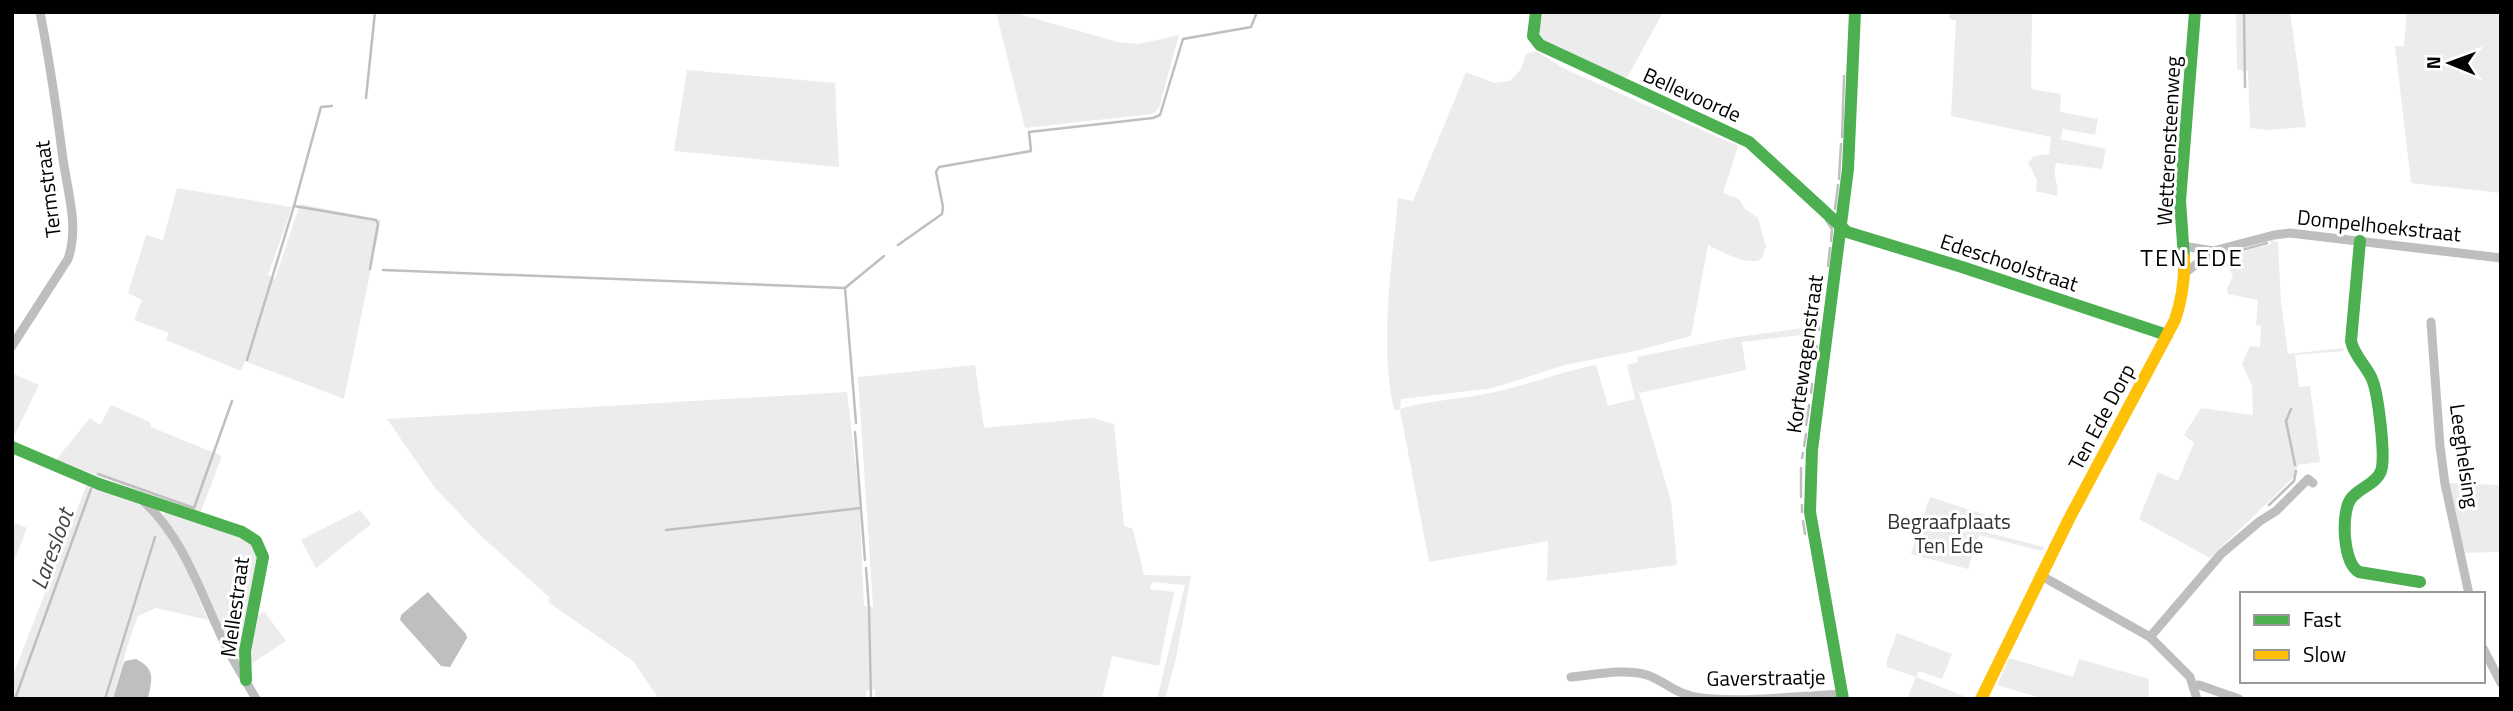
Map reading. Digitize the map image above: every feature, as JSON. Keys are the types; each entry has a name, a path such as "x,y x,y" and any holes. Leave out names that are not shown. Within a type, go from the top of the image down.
{"street":[{"name":"Termstraat","path":"12,346 68,259 73,244 61,140 40,12"},
{"name":"Bellevoorde","path":"1536,12 1533,36 1540,45 1749,142 1841,226"},
{"name":"Kortewagenstraat","path":"1843,696 1810,512 1809,486 1811,450 1849,157 1855,12"},
{"name":"Wetterensteenweg","path":"2185,273 2180,201 2195,12"},
{"name":"Edeschoolstraat","path":"1841,226 1847,232 2167,335"},
{"name":"Dompelhoekstraat","path":"2185,273 2213,251 2290,233 2501,258"},
{"path":"2360,241 2351,341 2352,349 2373,380 2382,469 2374,480 2348,500 2345,513 2348,560 2352,568 2360,572 2420,582"},
{"name":"Dompelhoekstraat","path":"2183,246 2213,251"},
{"name":"Ten Ede Dorp","path":"1981,699 2040,575 2175,320 2181,302 2185,273"},
{"name":"Leeghelsing","path":"2431,322 2445,484 2469,592"},
{"name":"Mellestraat","path":"12,447 99,484 242,532 255,539 263,556 245,651 246,680"},
{"path":"2150,637 2221,554 2276,511 2308,479 2313,483"},
{"name":"Mellestraat","path":"138,496 159,515 174,537 227,647 256,699"},
{"path":"2040,575 2150,637 2190,677 2197,699"},
{"path":"2485,652 2501,682"},
{"name":"Gaverstraatje","path":"1571,677 1628,672 1647,675 1681,694 1702,698 1843,696"},
{"path":"2194,686 2199,685 2239,699"}],"green space":[{"path":"996,12 1024,12 1022,15 1118,42 1139,44 1179,35 1159,108 1152,114 1025,128"},
{"path":"1544,12 1663,12 1628,76 1623,79 1545,41 1538,30"},
{"path":"1949,12 2032,12 2031,89 2061,94 2060,112 2098,119 2095,135 2063,129 2060,139 2106,149 2102,169 2056,163 2057,196 2036,191 2037,180 2028,163 2034,157 2049,154 2051,137 1951,116 1956,20 1949,19"},
{"path":"2236,12 2290,12 2306,127 2269,130 2250,128 2248,71 2237,70"},
{"path":"2407,12 2501,12 2501,193 2411,183 2395,46 2404,46"},
{"path":"1536,51 1565,69 1738,146 1723,193 1739,199 1745,209 1758,218 1766,247 1762,258 1758,261 1744,260 1708,245 1691,336 1565,365 1493,388 1401,399 1400,409 1499,391 1596,365 1608,406 1635,399 1627,365 1638,362 1637,357 1730,338 1818,326 1817,333 1742,342 1746,370 1639,393 1671,501 1677,565 1547,581 1548,541 1429,562 1400,410 1394,410 1387,357 1388,304 1398,198 1413,201 1466,72 1495,83 1510,81 1521,69 1526,54"},
{"path":"687,70 835,83 839,167 674,151"},
{"path":"177,188 292,207 268,275 275,279 300,204 381,220 344,399 245,361 241,371 166,340 169,333 134,320 142,300 128,293 146,235 163,240"},
{"path":"2270,240 2278,242 2281,302 2288,354 2343,348 2344,351 2295,355 2299,387 2310,386 2320,462 2298,465 2293,478 2210,558 2139,519 2158,472 2178,481 2194,443 2184,435 2201,408 2253,415 2252,386 2242,364 2250,346 2260,347 2261,326 2256,325 2258,300 2228,294 2227,288 2233,277 2218,258 2271,244"},
{"path":"975,365 984,428 1092,418 1114,424 1124,526 1133,529 1144,575 1191,576 1176,658 1165,699 1157,699 1185,585 1152,582 1150,589 1174,592 1159,666 1112,656 1102,699 876,699 875,689 866,691 866,699 659,699 633,661 548,602 550,598 480,535 435,488 387,419 847,392 859,495 864,606 873,607 858,377"},
{"path":"12,373 39,385 12,440"},
{"path":"111,405 150,422 151,427 222,456 200,514 56,460 90,418 100,425"},
{"path":"2449,483 2501,485 2501,552 2462,553"},
{"path":"87,484 138,503 161,524 180,556 208,620 156,608 138,616 113,699 12,699 12,678"},
{"name":"Begraafplaats Ten Ede","path":"1930,497 1986,515 1981,531 2044,547 2042,551 1979,535 1968,569 1911,554"},
{"path":"165,509 248,540 259,553 239,658 175,531 164,516"},
{"path":"360,510 371,524 316,568 301,540"},
{"path":"12,522 27,528 12,567"},
{"path":"264,611 286,641 251,664 256,615"},
{"path":"1897,633 1952,654 1942,679 1919,671 1916,677 1887,667"},
{"path":"2009,658 2073,677 2079,659 2149,679 2149,699 2044,699 1997,685"},
{"path":"1916,677 1971,699 1907,699"}],"shaded area":[{"path":"428,592 466,634 467,638 450,667 441,666 400,620 401,615"},
{"path":"136,659 150,671 148,699 113,699 125,661"}],"waterway":[{"path":"366,98 375,12"},
{"path":"898,245 942,214 936,172 939,167 1031,151 1029,132 1160,115 1183,39 1251,27 1257,12"},
{"path":"2244,12 2245,87"},
{"path":"1842,137 1844,76"},
{"path":"247,360 321,107 332,106"},
{"path":"1839,179 1841,144"},
{"path":"1835,209 1838,185"},
{"path":"294,206 376,220 378,224 370,269"},
{"path":"1826,220 1832,229 1831,241"},
{"path":"2227,254 2267,243"},
{"path":"1828,266 1830,248"},
{"path":"856,423 845,288 884,256"},
{"path":"383,270 845,288"},
{"path":"1815,360 1817,346"},
{"path":"1811,393 1812,384"},
{"name":"Laresloot","path":"98,474 194,508 232,401"},
{"path":"1806,425 1809,405"},
{"path":"2291,409 2286,421 2295,465"},
{"path":"855,432 865,560"},
{"path":"1804,446 1806,434"},
{"path":"1802,458 1803,453"},
{"path":"1801,468 1801,497"},
{"path":"2269,505 2294,481 2296,471"},
{"name":"Laresloot","path":"15,699 91,489"},
{"path":"1802,505 1802,512"},
{"path":"666,530 861,508"},
{"path":"1803,521 1805,534"},
{"path":"105,699 155,537"},
{"path":"866,568 871,699"}],"traffic: fast":[{"path":"1536,12 1533,36 1540,45 1749,142 1847,232 2167,335"},
{"path":"1843,699 1810,512 1812,450 1848,169 1855,12"},
{"path":"2184,258 2180,201 2195,12"},
{"path":"2360,241 2351,341 2374,386 2383,453 2379,476 2350,500 2345,516 2345,538 2350,559 2359,572 2420,582"},
{"path":"12,447 99,484 242,532 256,541 263,557 245,651 246,680"}],"traffic: slow":[{"path":"1981,699 2069,519 2175,320 2183,289 2184,258"}],"district":[{"name":"TEN EDE","path":"2192,258"}]}
